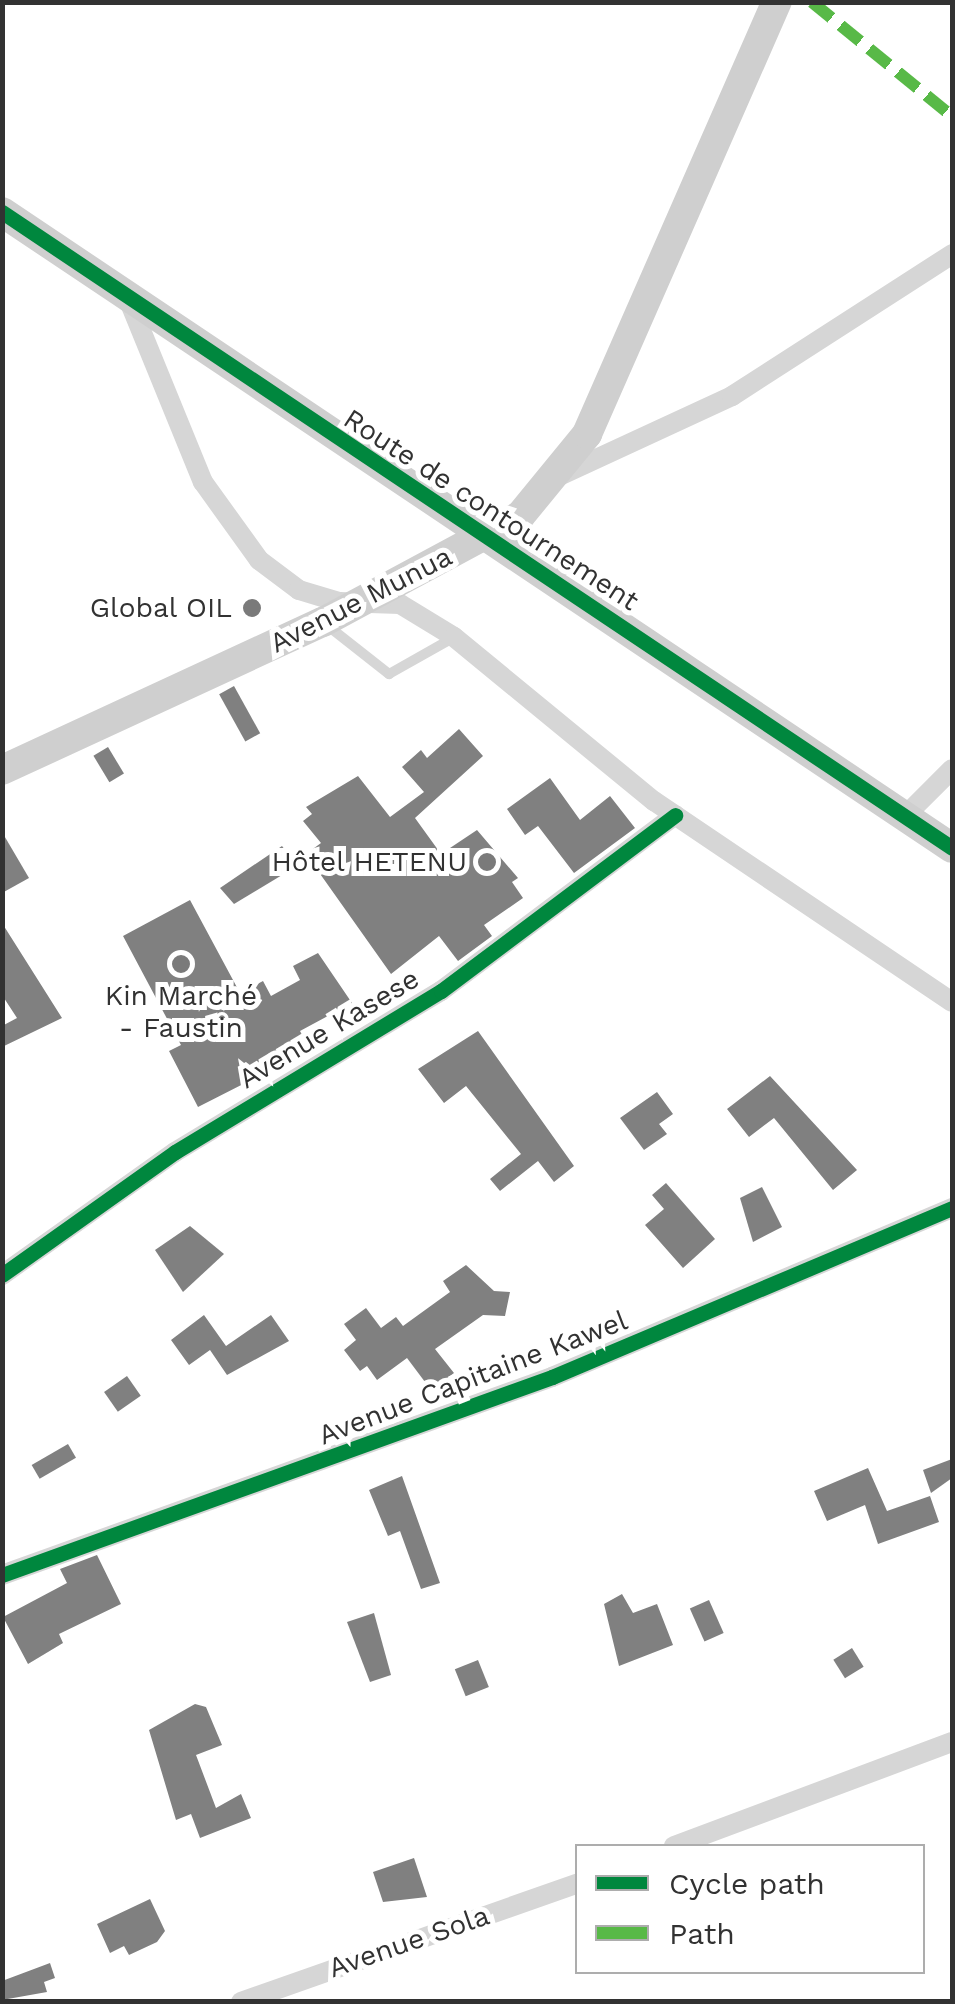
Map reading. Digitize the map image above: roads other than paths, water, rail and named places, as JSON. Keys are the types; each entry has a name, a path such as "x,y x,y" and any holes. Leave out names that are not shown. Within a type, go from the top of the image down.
{"main road":[{"name":"Avenue Munua","path":"2,770 323,622 520,516 588,434 777,2"},
{"name":"Route de contournement","path":"2,212 952,848"}],"street":[{"path":"551,480 732,396 952,254"},
{"path":"126,295 224,521 299,590 339,602 400,604 454,637 675,816 952,1002"},
{"path":"905,816 952,769"},
{"name":"Avenue Kasese","path":"2,1274 174,1152 441,991 675,816"},
{"name":"Avenue Capitaine Kawel","path":"2,1575 552,1377 952,1208"},
{"path":"679,1844 952,1742"},
{"name":"Avenue Sola","path":"240,2002 575,1883"}],"lane":[{"path":"323,622 389,674 454,637"}],"place":[{"name":"Global OIL","path":"252,608"},
{"name":"Hôtel HETENU","path":"487,862"},
{"name":"Kin Marché - Faustin","path":"181,964"}]}
